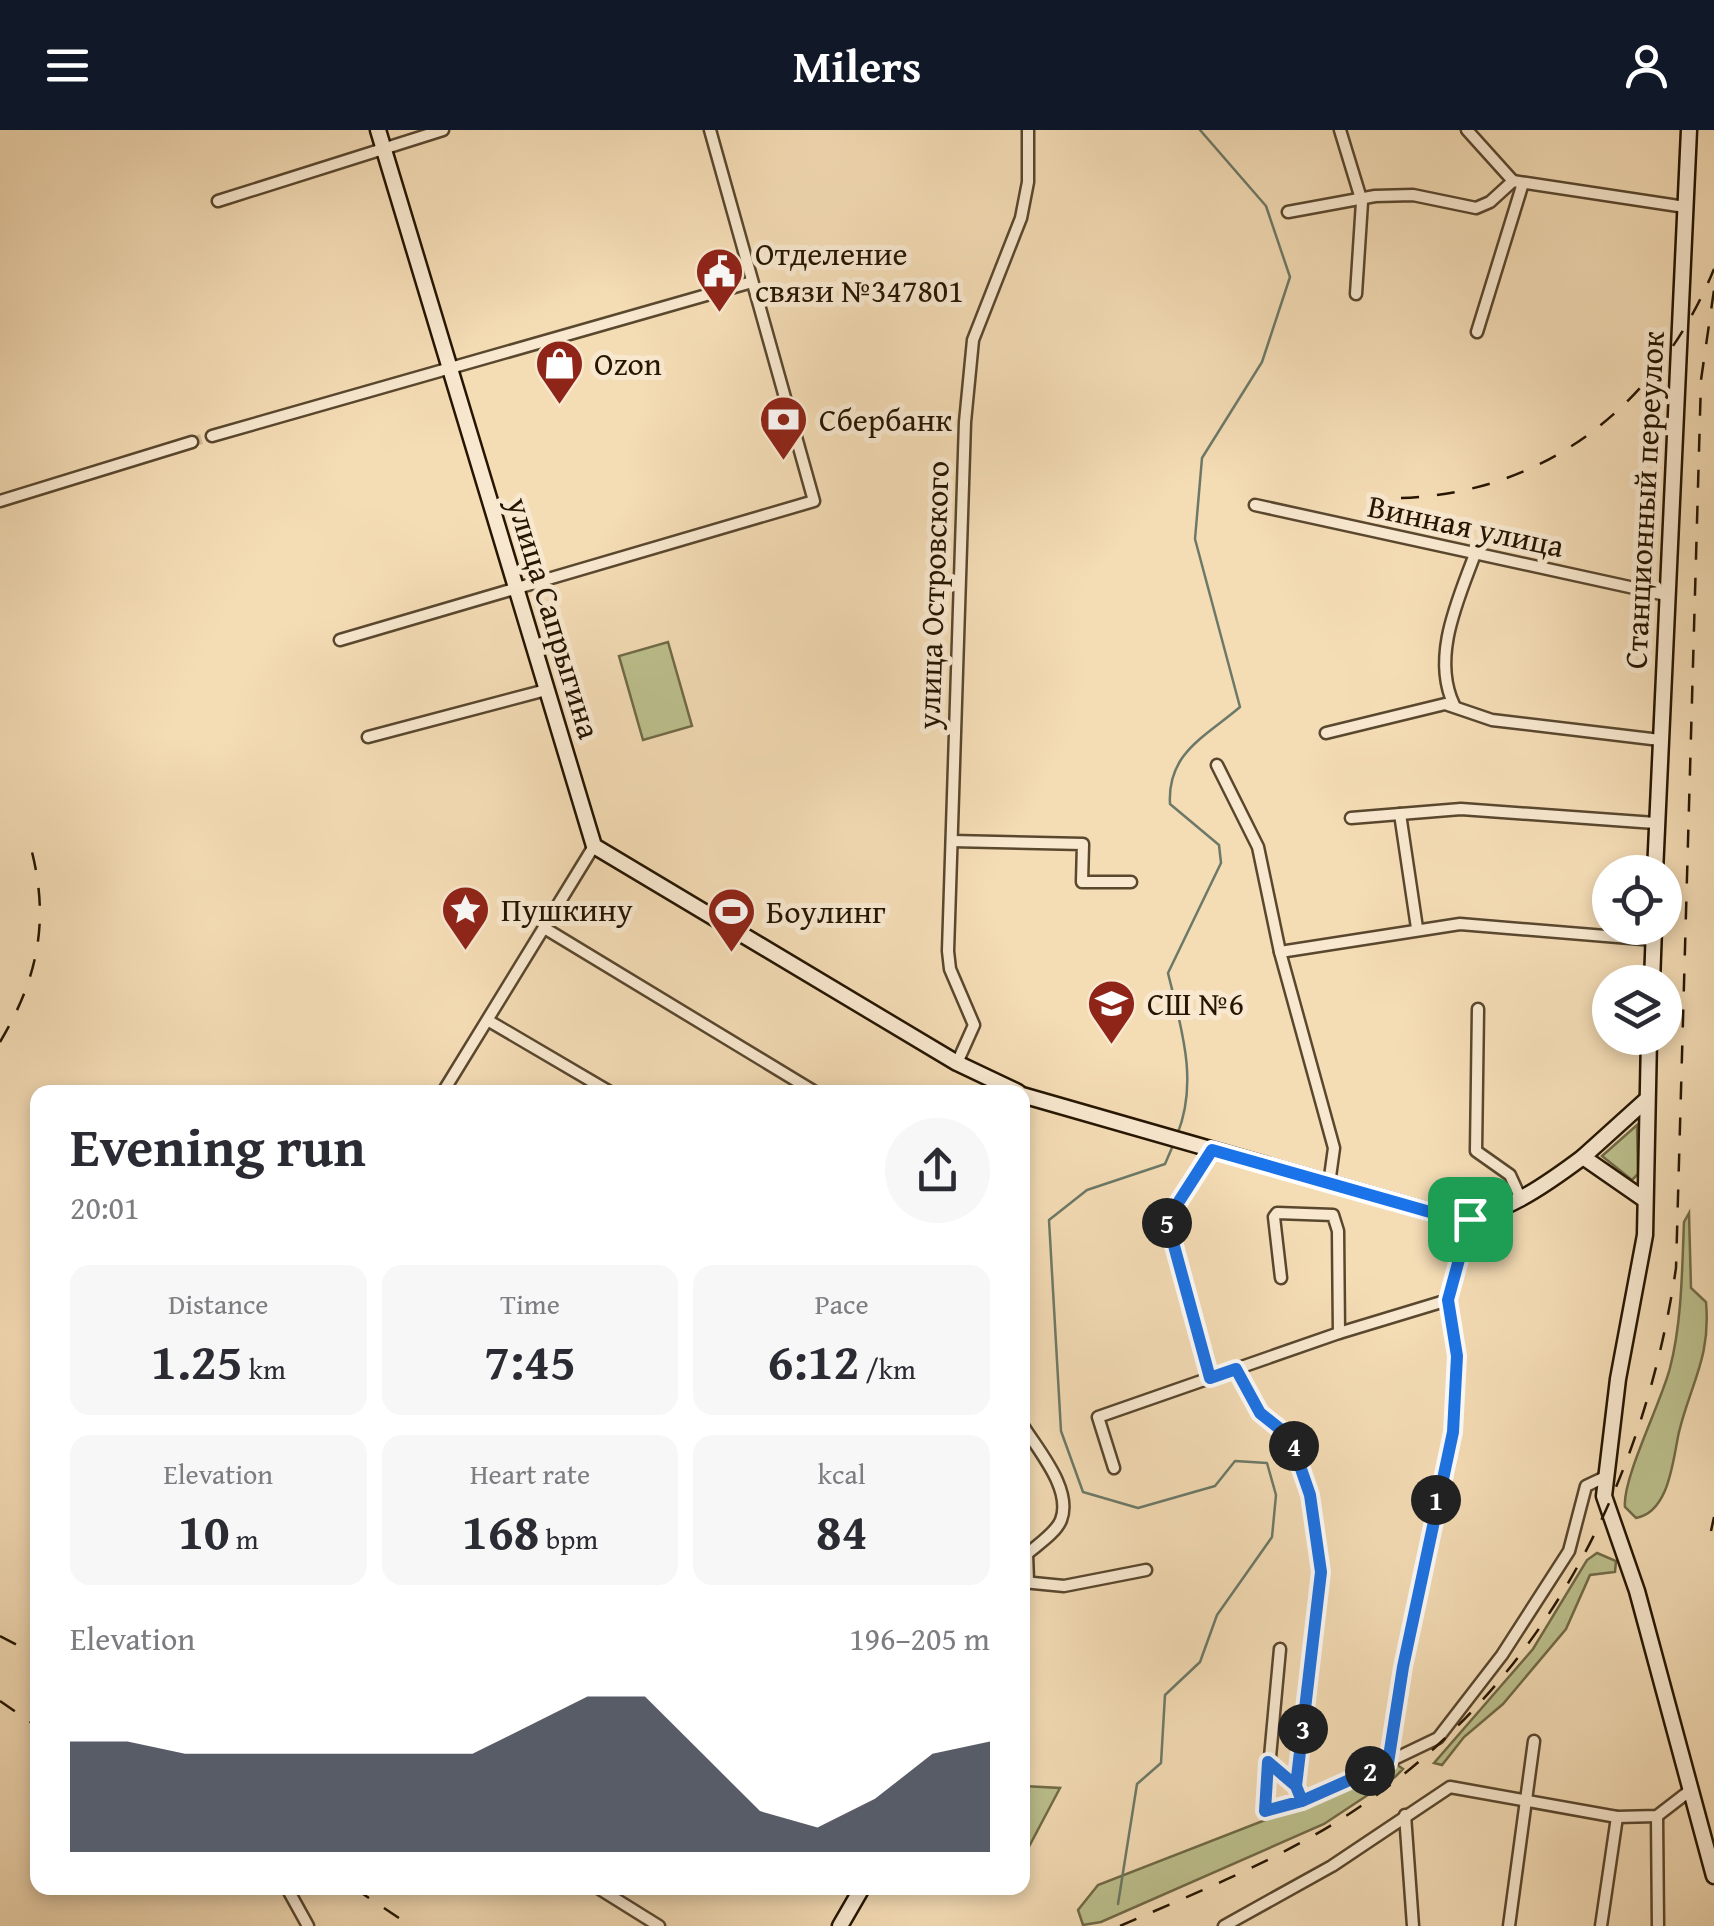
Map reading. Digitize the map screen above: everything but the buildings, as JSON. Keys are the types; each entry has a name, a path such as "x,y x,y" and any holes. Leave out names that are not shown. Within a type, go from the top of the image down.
{"street":[{"name":"улица Сапрыгина","path":"378,130 594,846"},
{"path":"218,201 443,130"},
{"path":"340,640 814,500 710,130"},
{"name":"улица Островского","path":"957,1063 974,1024 948,961 966,422 973,340 1021,218 1028,130"},
{"path":"1340,130 1362,202 1356,294"},
{"path":"1467,130 1518,182 1685,208"},
{"name":"Станционный переулок","path":"1655,855 1689,130"},
{"path":"1288,212 1362,202 1375,196 1413,195 1476,208 1518,182"},
{"path":"1477,332 1518,182"},
{"path":"212,436 752,282"},
{"path":"0,501 192,442"},
{"name":"Винная улица","path":"1255,505 1666,595"},
{"path":"1454,705 1445,674 1446,650 1476,554"},
{"path":"368,738 546,690"},
{"path":"1326,733 1367,726 1426,706 1454,705 1492,720 1660,740"},
{"path":"1217,764 1258,847 1280,952 1334,1148 1330,1184"},
{"path":"1352,818 1531,811 1655,823"},
{"path":"1400,814 1417,928"},
{"path":"952,842 1083,844 1082,882 1131,882"},
{"path":"447,1085 594,846 998,1085"},
{"path":"1280,952 1460,924 1592,931"},
{"path":"546,929 803,1085"},
{"path":"1478,1010 1476,1151 1510,1175 1520,1197"},
{"path":"489,1020 598,1085"},
{"path":"1648,1055 1641,1272 1618,1380 1604,1496 1692,1789 1714,1876"},
{"path":"1030,1100 1470,1219 1520,1197 1582,1157 1646,1101"},
{"path":"1204,1147 1167,1220 1210,1378"},
{"path":"1582,1157 1645,1200"},
{"path":"1281,1278 1274,1217 1299,1211 1332,1215 1338,1231 1339,1333"},
{"path":"1388,1763 1403,1667 1453,1432 1457,1356 1448,1300 1470,1219"},
{"path":"1114,1468 1098,1417 1339,1333 1448,1300"},
{"path":"1236,1369 1260,1413 1290,1437 1310,1495 1321,1572 1296,1786"},
{"path":"1030,1436 1044,1456 1063,1508 1056,1527 1030,1551"},
{"path":"1280,1649 1265,1811 1302,1801 1438,1738 1480,1686 1569,1551 1583,1491 1605,1477"},
{"path":"1030,1582 1064,1586 1146,1570"},
{"path":"1510,1926 1530,1798 1534,1741"},
{"path":"1268,1762 1296,1786 1302,1801"},
{"path":"1224,1926 1332,1866 1454,1786 1616,1816 1657,1816 1692,1789"},
{"path":"1405,1815 1413,1926"},
{"path":"1601,1926 1616,1816"},
{"path":"1657,1816 1658,1926"},
{"path":"291,1895 308,1926"},
{"path":"609,1895 659,1926"},
{"path":"840,1926 858,1895"}],"green space":[{"path":"668,642 692,726 643,740 619,656"},
{"path":"1637,1125 1638,1174 1632,1180 1602,1156"},
{"path":"1689,1213 1691,1288 1706,1302 1706,1339 1663,1495 1647,1514 1636,1518 1625,1507 1626,1494 1670,1368 1679,1314 1684,1222"},
{"path":"1597,1553 1616,1561 1615,1572 1590,1575 1566,1629 1503,1704 1464,1737 1442,1765 1434,1763 1533,1649 1587,1560"},
{"path":"1396,1764 1403,1769 1395,1777 1324,1824 1101,1922 1083,1925 1078,1910 1098,1885 1317,1800"},
{"path":"1030,1786 1060,1788 1030,1845"}],"waterway":[{"path":"1177,1135 1187,1095 1186,1054 1168,973 1221,863 1219,845 1170,804 1171,786 1191,748 1240,707 1195,539 1202,458 1262,362 1290,277 1266,206 1200,130"},
{"path":"1118,1904 1137,1784 1161,1763 1165,1695 1200,1662 1217,1615 1272,1537 1276,1495 1267,1463 1235,1461 1215,1486 1138,1508 1083,1492 1061,1431 1049,1220 1087,1190 1165,1164 1174,1143"}],"tunnel":[{"path":"192,442 212,436"}],"railway":[{"path":"1401,498 1454,492 1504,479 1550,459 1592,432 1630,399 1663,361 1691,317 1714,269"},
{"path":"1120,1926 1302,1842 1358,1808 1423,1758 1481,1701 1531,1639 1574,1572 1610,1501 1639,1426 1661,1348 1676,1268 1701,380 1714,290"},
{"path":"0,1042 24,995 37,948 40,900 31,848"},
{"path":"1711,1531 1714,1517"},
{"path":"0,1636 30,1652"},
{"path":"0,1701 30,1722"},
{"path":"364,1895 411,1926"}],"place":[{"name":"Отделение связи №347801","path":"720,314"},
{"name":"Ozon","path":"559,406"},
{"name":"Сбербанк","path":"784,462"},
{"name":"Пушкину","path":"466,952"},
{"name":"Боулинг","path":"731,954"},
{"name":"СШ №6","path":"1112,1046"}],"route":[{"path":"1470,1219 1448,1300 1457,1356 1453,1432 1403,1667 1388,1763 1302,1801 1296,1786 1268,1762 1265,1811 1302,1801 1296,1786 1312,1678 1321,1572 1310,1495 1290,1437 1260,1413 1236,1369 1210,1378 1170,1239 1168,1214 1212,1150 1451,1218 1470,1219"}]}
